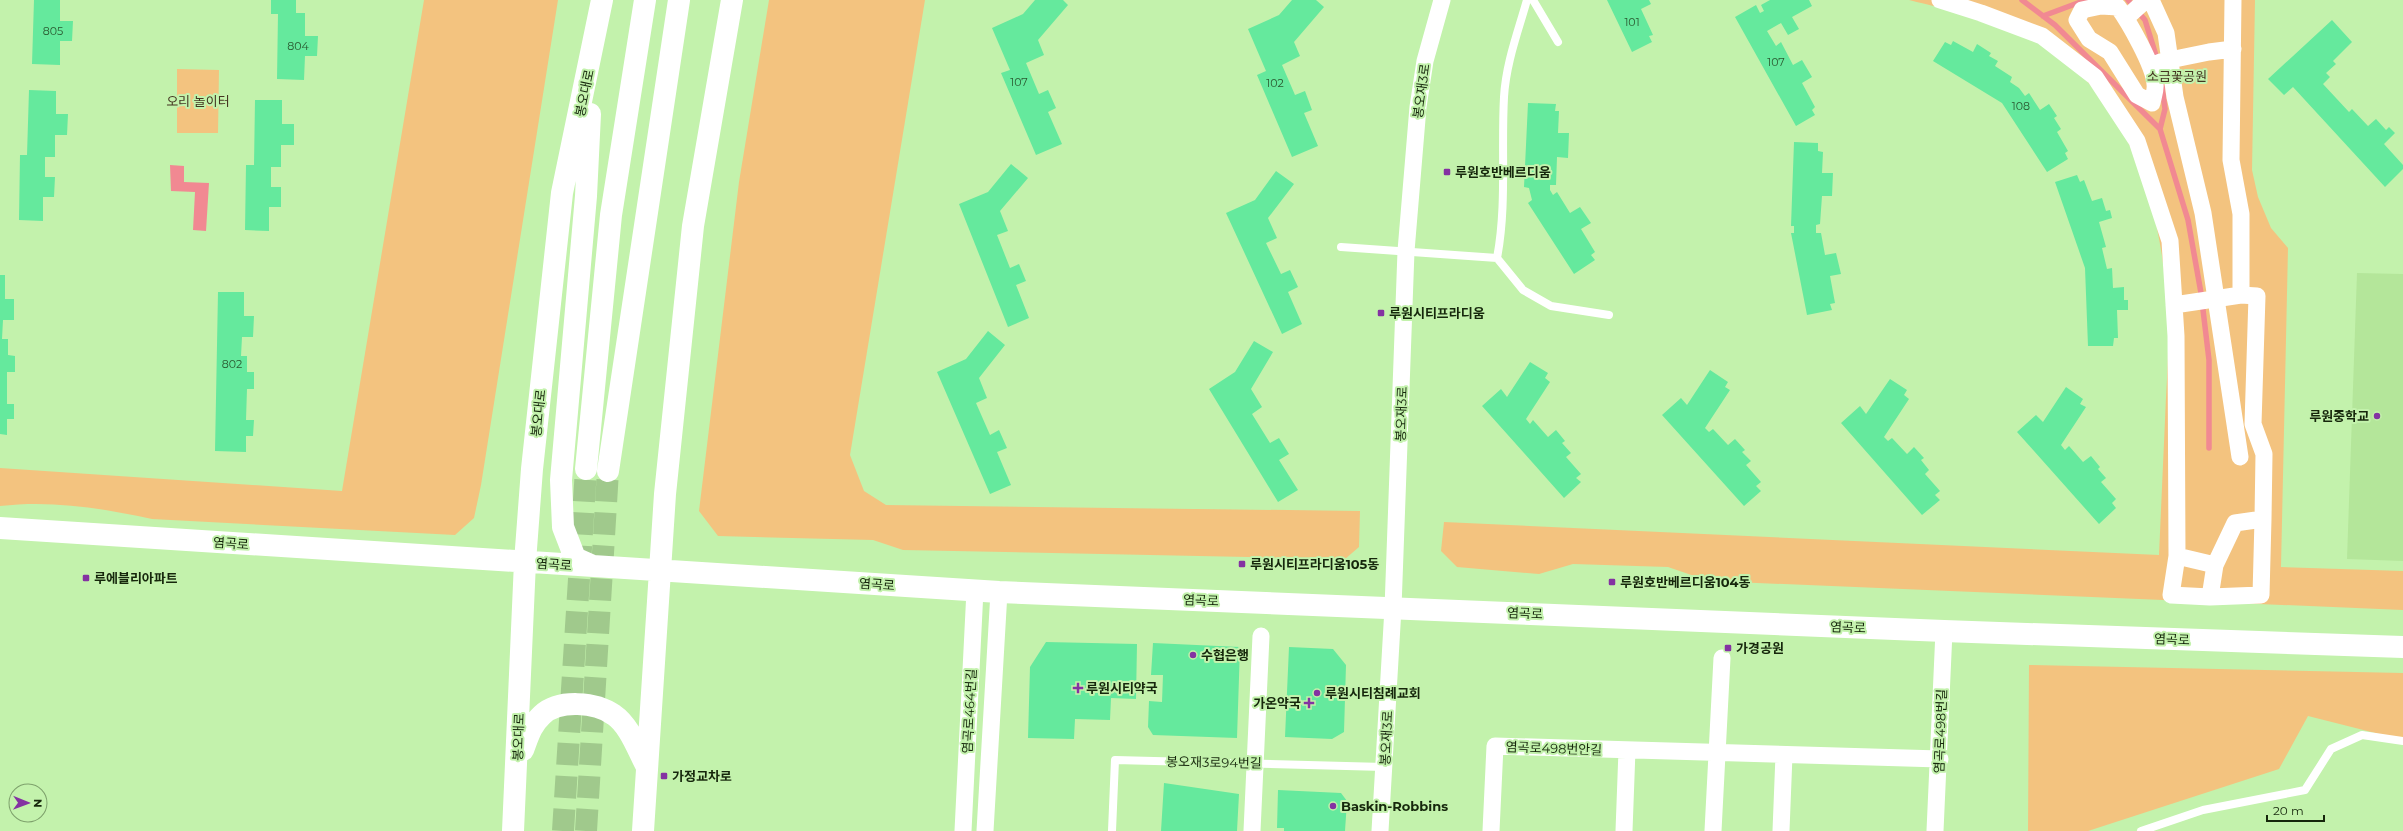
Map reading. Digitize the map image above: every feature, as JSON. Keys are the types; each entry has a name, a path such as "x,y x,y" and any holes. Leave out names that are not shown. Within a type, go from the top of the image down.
{"main road":[{"name":"봉오대로","path":"513,831 517,770 525,562 532,469 562,193 593,51 602,0"},
{"path":"586,469 611,215 637,0"},
{"path":"611,215 645,0"},
{"path":"608,470 650,183 680,0"},
{"path":"650,183 694,0"},
{"path":"643,831 665,494 693,226 732,0"},
{"path":"593,51 586,196 561,480 563,528 575,558 593,566"},
{"name":"염곡로","path":"0,528 999,592 1944,631 2403,647"},
{"path":"517,770 530,729 542,714 559,706 580,705 599,707 615,716 627,730 647,767"}],"street":[{"name":"봉오재3로","path":"1380,831 1393,608 1406,251 1418,107 1424,61 1442,0"},
{"path":"1940,0 1982,13 2042,36 2092,74 2137,141 2170,241 2174,305 2176,336 2177,556 2171,595 2210,597 2261,596 2264,454 2253,424 2257,296 2241,296 2174,305"},
{"path":"1956,0 1982,13"},
{"path":"2126,18 2146,0"},
{"path":"2151,0 2166,33 2175,97 2203,213 2240,457"},
{"path":"2233,0 2231,160 2241,214 2241,296"},
{"path":"2101,6 2118,7 2126,18 2149,65 2155,84 2152,103 2137,95 2110,52 2089,39 2077,20 2082,10 2101,6"},
{"path":"2149,65 2209,52 2233,50"},
{"path":"2092,74 2110,52"},
{"path":"2210,597 2215,565 2235,523 2263,519"},
{"path":"2177,556 2215,565"},
{"name":"염곡로464번길","path":"963,831 976,590"},
{"name":"염곡로464번길","path":"985,831 999,592"},
{"path":"973,636 981,627 986,625 996,635"},
{"name":"염곡로498번길","path":"1935,831 1940,759 1944,631"},
{"path":"1252,831 1261,636"},
{"path":"1713,831 1722,658"},
{"name":"염곡로498번안길","path":"1491,831 1495,746 1940,759"},
{"path":"1624,831 1627,750"},
{"path":"1781,831 1784,755"}],"lane":[{"path":"1497,258 1502,234 1504,96 1510,54 1527,0"},
{"path":"1533,0 1558,42"},
{"path":"1341,247 1497,258 1522,290 1551,306 1609,316"},
{"path":"2141,831 2204,810 2305,790 2331,749 2362,735 2403,741"},
{"name":"봉오재3로94번길","path":"1112,831 1115,760 1384,766"}],"shaded area":[{"path":"170,165 184,166 184,182 209,183 206,231 193,230 195,192 171,191"},
{"name":"루원중학교","path":"2357,273 2403,274 2403,561 2347,559"}],"green space":[{"path":"424,0 558,0 481,485 474,518 455,535 152,519 114,511 76,506 19,504 0,506 0,468 342,491"},
{"path":"769,0 925,0 850,455 864,491 886,505 1360,511 1359,547 1345,559 903,550 873,540 718,536 699,511 739,182"},
{"name":"소금꽃공원","path":"1909,0 2255,0 2252,170 2258,197 2271,228 2288,248 2281,567 2403,571 2403,610 1734,582 1706,580 1668,567 1573,564 1539,574 1457,567 1441,551 1444,522 2159,555 2168,352 2166,292 2162,255 2155,218 2131,147 2113,115 2091,85 2064,59 2047,47 2010,28 1990,21"},
{"name":"오리 놀이터","path":"177,69 219,70 218,133 177,133"},
{"path":"2029,665 2403,673 2403,740 2308,716 2279,769 2088,831 2028,831"}],"building":[{"path":"34,0 60,0 60,21 73,21 72,41 60,41 60,65 32,64"},
{"path":"271,0 296,0 296,13 305,13 305,36 318,36 317,56 305,56 304,80 277,79 278,14 271,14"},
{"path":"1035,0 1063,0 1068,5 1038,40 1044,55 1026,63 1039,94 1048,90 1056,108 1048,112 1062,144 1036,155 1001,73 1010,70 992,28 1023,14"},
{"path":"1292,0 1316,0 1324,7 1294,42 1300,56 1282,65 1295,95 1305,91 1312,110 1304,113 1318,146 1292,157 1257,75 1266,71 1248,29 1279,15"},
{"path":"1607,0 1649,0 1651,4 1641,9 1653,35 1649,36 1652,42 1632,52"},
{"path":"1770,0 1809,0 1812,6 1792,17 1799,29 1788,35 1781,23 1767,31 1776,46 1781,42 1793,65 1802,60 1812,77 1802,83 1815,107 1812,110 1815,115 1796,126 1735,17 1756,5 1760,13 1764,11 1761,5"},
{"path":"2332,20 2352,42 2333,61 2336,64 2326,73 2330,77 2323,84 2349,112 2352,109 2368,126 2376,119 2386,130 2389,127 2395,133 2384,144 2403,165 2403,169 2385,187 2293,87 2284,95 2268,79"},
{"path":"1953,41 1973,52 1977,44 1991,53 1989,56 1998,61 1995,66 2012,77 2010,82 2019,88 2025,96 2029,93 2040,110 2049,104 2057,116 2054,118 2061,129 2057,132 2068,151 2065,153 2068,159 2047,172 2002,103 1933,61 1945,42 1951,45"},
{"path":"29,90 56,91 56,114 68,114 67,135 55,135 55,157 45,157 45,177 55,177 54,197 43,197 43,221 19,220 20,155 27,155"},
{"path":"255,100 282,100 282,124 294,124 294,145 281,145 281,167 271,167 271,187 281,187 281,207 269,207 269,231 245,230 246,165 254,165"},
{"path":"1528,103 1556,104 1555,111 1559,111 1558,133 1569,133 1568,158 1557,157 1556,185 1550,185 1550,190 1553,195 1557,192 1570,213 1580,207 1591,223 1581,229 1595,252 1591,255 1595,260 1574,274 1528,203 1532,200 1529,188 1524,187"},
{"path":"1794,142 1818,143 1818,151 1823,152 1822,173 1833,173 1832,196 1822,196 1820,224 1816,225 1816,233 1821,233 1825,255 1836,253 1841,274 1830,276 1835,303 1830,304 1832,310 1807,315 1791,233 1794,233 1794,226 1791,226"},
{"path":"1011,164 1028,178 1000,211 1008,231 997,235 1010,268 1019,264 1026,281 1016,285 1029,318 1008,327 959,204 988,192"},
{"path":"1276,171 1294,184 1268,218 1277,238 1266,243 1281,274 1290,270 1298,287 1288,292 1302,324 1282,334 1226,213 1255,200"},
{"path":"2077,175 2080,182 2084,180 2092,201 2102,198 2106,211 2110,210 2112,218 2099,222 2106,247 2102,248 2107,269 2112,268 2113,288 2124,287 2124,300 2128,300 2128,310 2117,310 2118,338 2114,338 2113,346 2088,346 2085,268 2055,182"},
{"path":"0,275 5,275 5,299 14,299 14,320 3,320 2,339 8,339 8,355 15,356 15,372 7,372 7,404 14,404 14,419 7,419 7,435 0,434"},
{"path":"218,292 244,292 244,316 254,316 253,337 242,337 241,356 247,356 247,372 254,372 254,389 247,389 246,420 254,420 253,436 246,436 246,452 215,451"},
{"path":"988,331 1005,345 979,378 987,398 976,403 990,435 999,430 1007,448 997,452 1011,485 990,494 937,372 966,359"},
{"path":"1254,341 1273,352 1251,389 1262,407 1252,414 1270,443 1279,438 1289,454 1279,460 1298,490 1278,502 1209,389 1235,372"},
{"path":"1530,362 1548,373 1545,378 1550,382 1526,419 1530,424 1533,420 1548,437 1556,430 1565,441 1562,443 1571,453 1566,457 1581,474 1576,478 1581,482 1564,498 1482,406 1501,389 1507,397"},
{"path":"1710,370 1728,382 1725,387 1730,390 1705,428 1709,432 1713,429 1728,445 1735,439 1745,450 1742,452 1751,461 1746,465 1761,482 1756,486 1761,491 1744,506 1662,415 1681,398 1687,405"},
{"path":"1890,379 1907,390 1904,395 1909,399 1884,437 1888,441 1892,438 1907,454 1914,447 1924,458 1921,460 1929,470 1925,474 1940,491 1935,495 1940,500 1922,515 1841,423 1860,406 1866,414"},
{"path":"2066,387 2083,399 2080,404 2086,407 2061,445 2065,450 2069,446 2083,462 2091,456 2100,467 2098,469 2106,478 2101,482 2116,499 2112,503 2116,508 2099,524 2017,432 2036,415 2043,422"},
{"path":"1046,642 1137,644 1136,699 1111,698 1110,720 1075,719 1074,739 1028,738 1030,667"},
{"path":"1153,643 1240,647 1237,738 1153,735 1148,727 1149,701 1162,702 1163,675 1151,675"},
{"path":"1289,647 1333,649 1346,665 1344,732 1332,739 1285,737"},
{"path":"1164,783 1239,794 1237,831 1161,831"},
{"path":"1278,790 1341,793 1347,801 1345,831 1284,831 1284,828 1277,828"}],"waterway":[{"path":"2022,0 2055,25 2160,129 2188,220 2201,293 2209,360 2209,448"},
{"path":"2043,16 2086,0"},
{"path":"2128,0 2145,20 2158,62"},
{"path":"2160,129 2165,109 2162,86"}],"tunnel":[{"path":"563,831 586,469"},
{"path":"586,831 608,471"}],"place":[{"name":"루원호반베르디움","path":"1447,172"},
{"name":"루원시티프라디움","path":"1381,313"},
{"name":"루원중학교","path":"2377,416"},
{"name":"루원시티프라디움105동","path":"1242,564"},
{"name":"루에블리아파트","path":"86,578"},
{"name":"루원호반베르디움104동","path":"1612,582"},
{"name":"가경공원","path":"1728,648"},
{"name":"수협은행","path":"1193,655"},
{"name":"루원시티약국","path":"1078,688"},
{"name":"루원시티침례교회","path":"1317,693"},
{"name":"가온약국","path":"1309,703"},
{"name":"가정교차로","path":"664,776"},
{"name":"Baskin-Robbins","path":"1333,806"}]}
